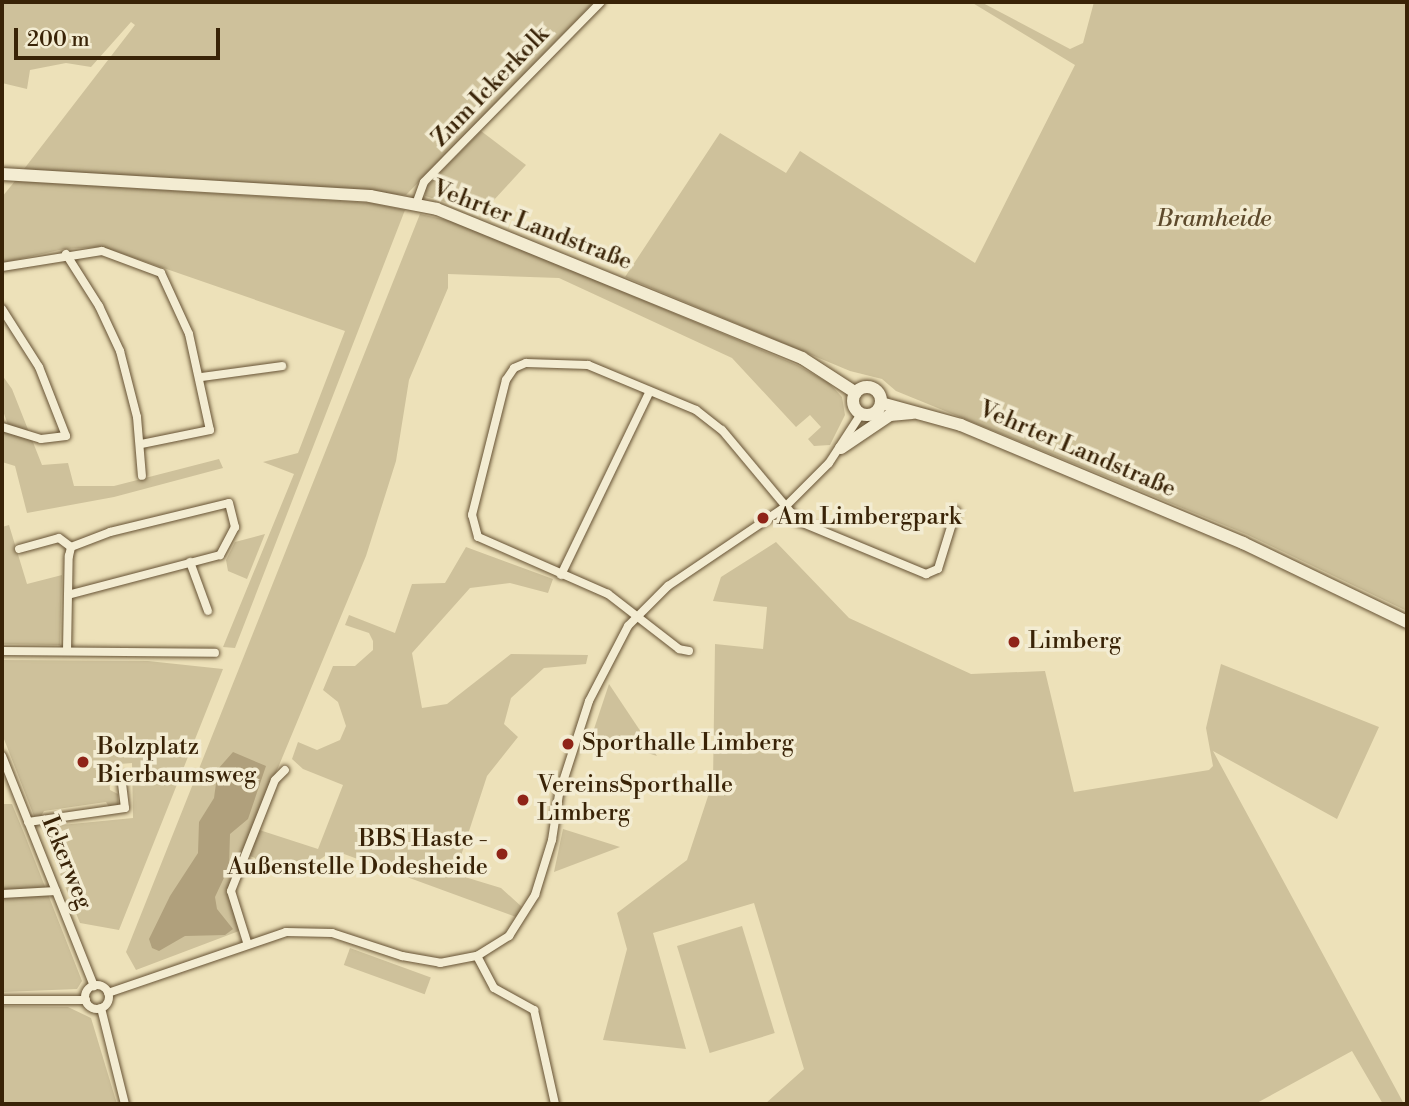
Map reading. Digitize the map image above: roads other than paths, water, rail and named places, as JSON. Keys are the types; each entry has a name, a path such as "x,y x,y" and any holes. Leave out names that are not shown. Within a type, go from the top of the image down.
{"main road":[{"name":"Vehrter Landstraße","path":"2,174 344,194 416,204 477,223 785,350 856,393"},
{"path":"874,389 881,403 872,415 861,414 853,405 856,393 874,389"},
{"name":"Vehrter Landstraße","path":"881,403 922,411 1252,551 1407,622"},
{"path":"841,448 890,415 922,411"}],"street":[{"name":"Zum Ickerkolk","path":"416,204 424,182 601,2"},
{"path":"2,267 66,254 102,251 161,272 189,334 202,377 210,429 141,444"},
{"path":"66,254 99,306 120,351 141,444 142,476"},
{"path":"2,309 39,367 66,436 33,438 2,426"},
{"path":"689,651 679,649 608,594 486,544 472,527 506,380 526,363 574,362 696,410 722,430 785,507 805,526 931,575 938,569 956,511"},
{"path":"202,377 282,366"},
{"path":"561,575 650,391"},
{"path":"125,1104 101,1008 108,993 247,942 309,930 353,937 421,961 458,961 477,956 509,936 529,908 589,701 608,659 636,615 668,586 785,507 841,448 861,414"},
{"path":"68,595 226,551 234,527 229,503 110,532 72,547"},
{"path":"19,549 59,538 72,547"},
{"path":"67,651 72,547"},
{"path":"190,562 208,611"},
{"path":"2,651 215,653"},
{"name":"Ickerweg","path":"3,762 94,986"},
{"path":"247,942 231,891 275,780 285,770"},
{"path":"28,822 125,807 121,776"},
{"path":"2,894 56,891"},
{"path":"477,956 494,988 534,1010 555,1104"},
{"path":"86,1000 94,986 103,986 108,993"},
{"path":"2,1000 86,1000"},
{"path":"86,1000 90,1006 101,1008"}],"place":[{"name":"Am Limbergpark","path":"763,518"},
{"name":"Limberg","path":"1014,642"},
{"name":"Sporthalle Limberg","path":"568,744"},
{"name":"Bolzplatz Bierbaumsweg","path":"83,762"},
{"name":"VereinsSporthalle Limberg","path":"523,800"},
{"name":"BBS Haste - Außenstelle Dodesheide","path":"502,854"}],"park label":[{"name":"Bramheide","path":"1214,220"}]}
